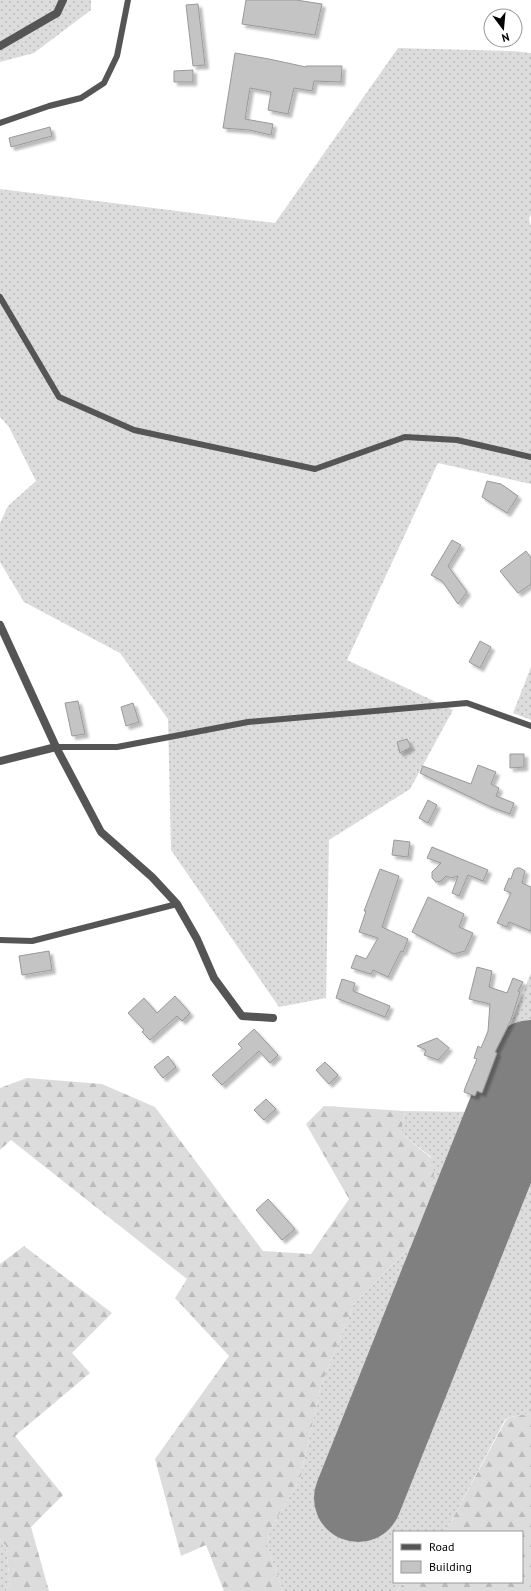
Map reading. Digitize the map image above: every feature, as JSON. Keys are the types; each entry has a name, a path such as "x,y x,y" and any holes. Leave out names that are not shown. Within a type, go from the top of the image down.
{"street":[{"path":"0,46 57,13 63,0"},
{"path":"0,625 56,747 101,832 152,877 177,904 197,939 214,978 242,1016 273,1018"},
{"path":"0,761 56,747"}],"lane":[{"path":"0,123 49,106 81,98 104,83 117,56 128,0"},
{"path":"0,297 60,396 134,430 315,468 405,437 457,440 531,457"},
{"path":"56,747 117,747 248,722 467,703 531,726"},
{"path":"0,940 32,941 177,904"}],"green space":[{"path":"0,0 91,0 91,10 34,53 0,62"},
{"path":"398,48 513,51 531,53 531,215 529,218 531,227 531,484 438,463 347,660 453,710 410,789 329,840 326,998 279,1007 171,850 168,719 120,653 24,602 0,562 0,523 8,506 36,481 9,427 0,417 0,189 275,223"},
{"path":"531,667 531,720 513,713"},
{"path":"531,973 531,1413 506,1418 452,1520 444,1531 393,1531 393,1583 406,1583 395,1591 283,1591 267,1545 270,1530 300,1479 321,1385 354,1304 421,1235 431,1157 401,1133 405,1111 475,1112"},
{"path":"27,1078 102,1084 155,1107 263,1251 311,1254 349,1199 306,1124 324,1106 405,1111 401,1133 431,1158 434,1170 431,1210 421,1235 354,1304 321,1385 300,1479 270,1530 267,1545 283,1591 224,1591 206,1545 181,1556 155,1459 229,1356 175,1298 187,1279 11,1140 0,1150 0,1088"},
{"path":"24,1246 112,1313 72,1353 90,1373 15,1436 63,1495 31,1527 49,1591 6,1591 10,1583 6,1546 0,1539 0,1264"},
{"path":"531,1413 531,1591 395,1591 406,1583 523,1583 523,1531 444,1531 452,1520 507,1418"},
{"path":"0,1539 6,1546 10,1583 6,1591 0,1591"}],"building":[{"path":"246,0 296,0 322,4 315,35 242,24"},
{"path":"198,4 205,65 193,66 186,5"},
{"path":"235,53 306,67 342,66 341,82 314,81 312,91 294,88 288,114 268,110 271,92 250,88 245,119 273,124 271,135 249,130 223,128"},
{"path":"193,70 193,82 174,82 174,71"},
{"path":"50,127 52,136 11,147 9,138"},
{"path":"487,481 501,484 518,496 507,513 482,497"},
{"path":"452,540 461,545 448,566 467,592 458,604 442,581 431,575"},
{"path":"526,551 531,558 531,584 518,593 500,571"},
{"path":"480,641 491,647 480,668 469,662"},
{"path":"78,701 85,734 72,736 65,703"},
{"path":"133,703 139,722 126,726 121,707"},
{"path":"407,739 411,747 400,753 397,742"},
{"path":"510,754 524,754 524,767 510,768"},
{"path":"478,765 496,772 491,784 499,788 496,796 514,803 510,814 491,807 420,773 423,766 471,784"},
{"path":"428,800 437,805 428,823 419,818"},
{"path":"394,840 410,842 408,857 392,855"},
{"path":"432,847 488,870 483,881 468,875 459,896 452,893 458,876 451,878 446,876 441,881 436,882 432,878 432,872 441,863 427,858"},
{"path":"517,868 525,871 522,883 531,887 531,931 509,922 507,927 497,923 511,893 504,890 509,878 511,879 514,870"},
{"path":"380,869 399,876 382,927 408,939 403,952 401,951 388,977 373,970 371,974 351,968 356,955 366,959 378,938 359,932 366,911 364,911"},
{"path":"428,897 464,914 459,927 473,933 465,951 454,954 412,932"},
{"path":"49,951 52,970 22,975 19,956"},
{"path":"477,967 492,971 489,987 507,993 513,978 523,982 518,991 520,992 511,1020 495,1052 497,1053 482,1093 477,1091 475,1096 464,1092 477,1059 474,1058 478,1046 481,1048 488,1031 490,1004 469,999"},
{"path":"342,979 355,983 353,991 390,1006 385,1017 336,998"},
{"path":"175,996 190,1013 182,1021 177,1016 150,1040 142,1032 144,1030 128,1013 144,998 157,1013"},
{"path":"254,1029 278,1055 270,1063 259,1051 222,1085 212,1075 242,1048 238,1044"},
{"path":"437,1038 449,1048 438,1060 424,1055 426,1050 417,1046"},
{"path":"168,1056 176,1067 163,1078 154,1067"},
{"path":"325,1062 338,1075 329,1084 316,1070"},
{"path":"266,1099 276,1109 264,1120 254,1110"},
{"path":"268,1199 295,1229 282,1240 256,1210"}],"runway":[{"path":"358,1498 531,1064"}]}
